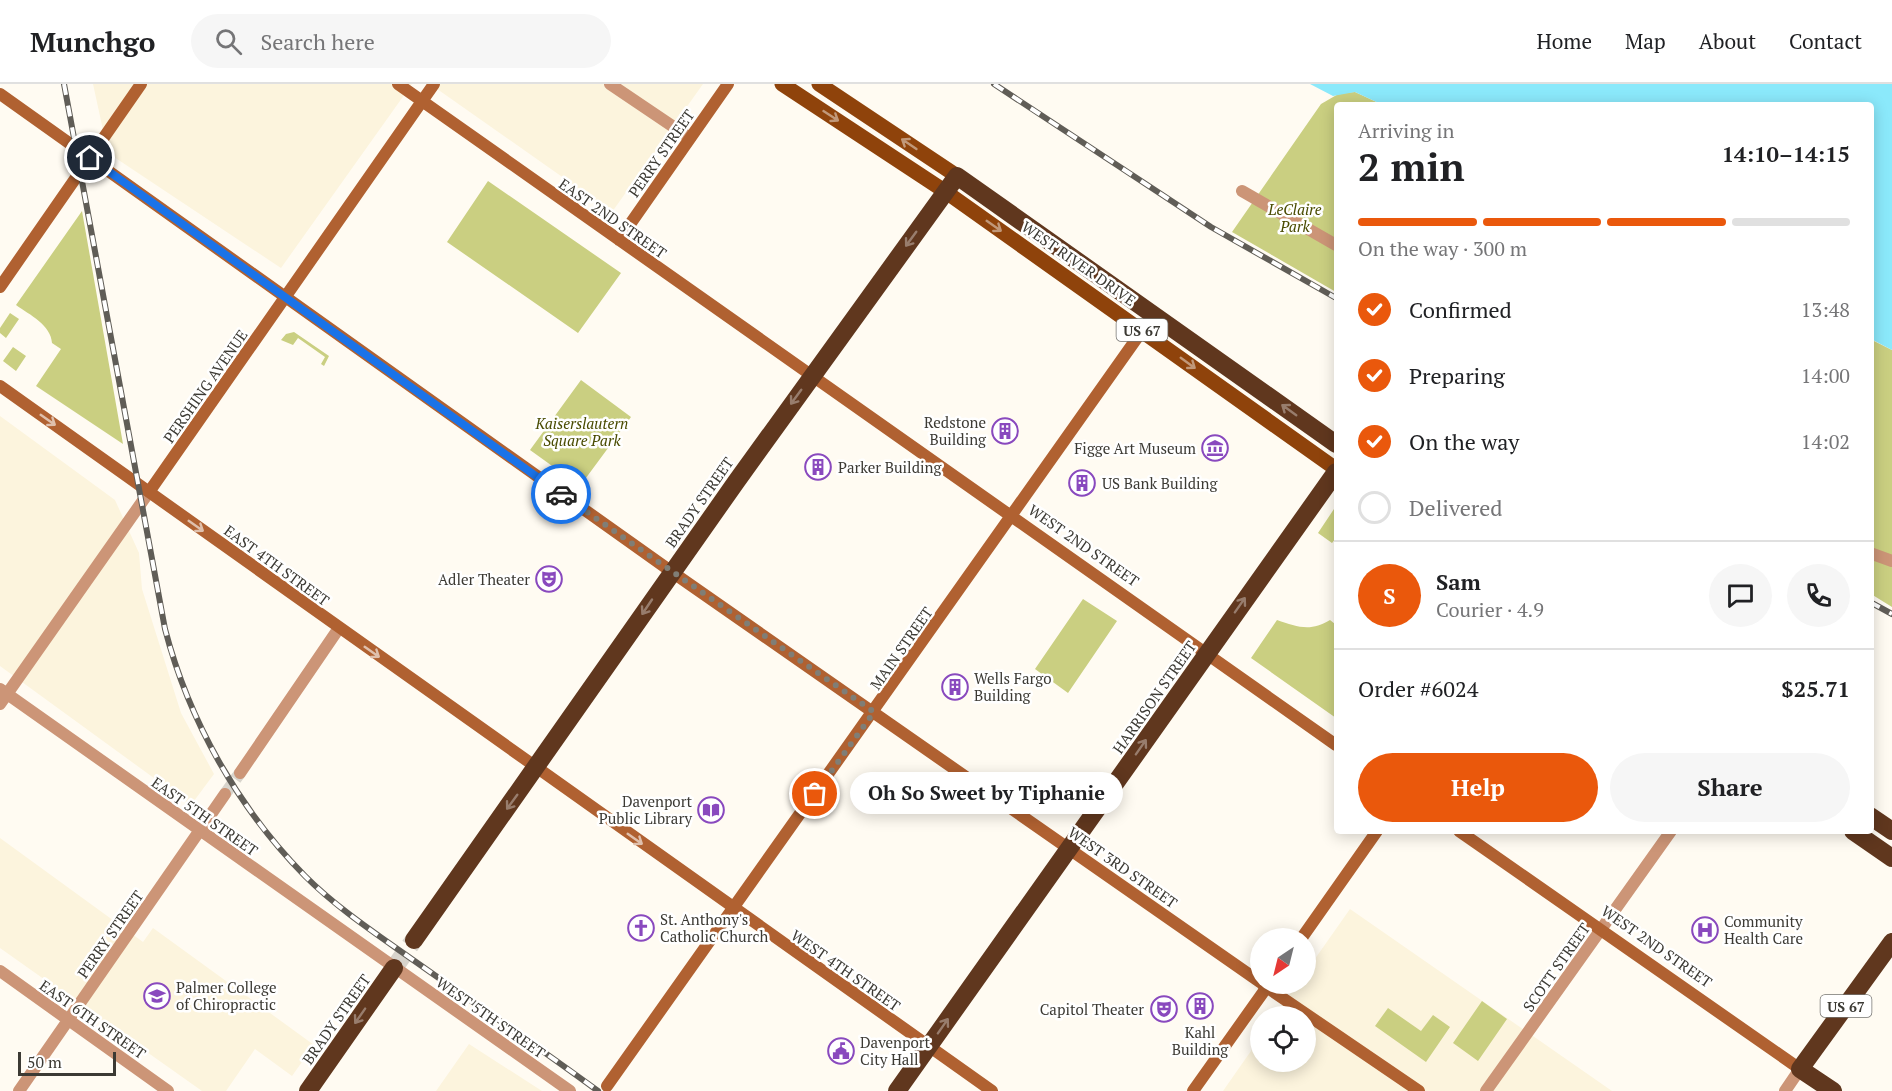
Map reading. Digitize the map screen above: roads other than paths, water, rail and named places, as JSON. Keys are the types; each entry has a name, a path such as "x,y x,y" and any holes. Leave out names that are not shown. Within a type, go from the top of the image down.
{"highway":[{"name":"BRADY STREET","path":"414,940 811,376 957,176"},
{"name":"WEST RIVER DRIVE","path":"957,176 1334,443"},
{"name":"HARRISON STREET","path":"897,1091 1334,473"},
{"path":"1874,819 1892,831"},
{"path":"1857,834 1892,858"},
{"name":"US 67","path":"1800,1069 1892,942"},
{"name":"BRADY STREET","path":"308,1091 394,968"},
{"name":"WEST 2ND STREET","path":"1800,1069 1833,1091"}],"main road":[{"name":"US 67","path":"782,84 946,192"},
{"name":"US 67","path":"819,84 957,176"},
{"name":"WEST RIVER DRIVE","path":"946,192 1334,469"}],"street":[{"path":"0,287 141,84"},
{"name":"EAST 2ND STREET","path":"398,84 811,376"},
{"name":"PERSHING AVENUE","path":"2,696 149,492 434,84"},
{"path":"610,84 690,138"},
{"name":"PERRY STREET","path":"619,240 728,84"},
{"name":"WEST 3RD STREET","path":"0,94 672,572 1250,974"},
{"path":"1242,191 1334,244"},
{"name":"MAIN STREET","path":"607,1086 1013,517 1154,314"},
{"name":"WEST 2ND STREET","path":"811,376 1334,744"},
{"name":"EAST 4TH STREET","path":"0,386 536,768"},
{"path":"1874,554 1892,561"},
{"path":"240,773 339,628"},
{"name":"EAST 5TH STREET","path":"2,696 200,831 394,968"},
{"name":"WEST 4TH STREET","path":"536,768 992,1091"},
{"name":"PERRY STREET","path":"19,1091 225,794"},
{"path":"1309,928 1375,834"},
{"name":"WEST 2ND STREET","path":"1463,834 1800,1069"},
{"name":"SCOTT STREET","path":"1486,1091 1669,834"},
{"name":"WEST 5TH STREET","path":"394,968 570,1091"},
{"name":"EAST 6TH STREET","path":"0,971 168,1091"},
{"path":"1193,1091 1257,994"},
{"name":"WEST 3RD STREET","path":"1278,994 1419,1091"},
{"path":"1785,1091 1800,1069"}],"water":[{"path":"1310,84 1892,84 1892,350 1874,341 1874,102 1377,102 1355,92 1333,96"}],"tunnel":[{"path":"225,794 240,773"},
{"path":"394,968 414,940"}],"railway":[{"path":"64,84 165,629 175,663 202,730 219,762 258,822 281,850 318,888 373,932 598,1091"},
{"path":"994,84 1211,227 1334,297"},
{"path":"1874,604 1892,614"}],"place":[{"name":"Redstone Building","path":"1005,431"},
{"name":"Figge Art Museum","path":"1215,448"},
{"name":"Parker Building","path":"818,467"},
{"name":"US Bank Building","path":"1082,483"},
{"name":"Adler Theater","path":"549,579"},
{"name":"Wells Fargo Building","path":"955,687"},
{"name":"Oh So Sweet by Tiphanie","path":"815,794"},
{"name":"Davenport Public Library","path":"711,810"},
{"name":"St. Anthony's Catholic Church","path":"641,928"},
{"name":"Community Health Care","path":"1705,930"},
{"name":"Palmer College of Chiropractic","path":"157,996"},
{"name":"Kahl Building","path":"1200,1006"},
{"name":"Capitol Theater","path":"1164,1009"},
{"name":"Davenport City Hall","path":"841,1051"}],"park label":[{"name":"LeClaire Park","path":"1295,218"},
{"name":"Kaiserslautern Square Park","path":"582,432"}]}
